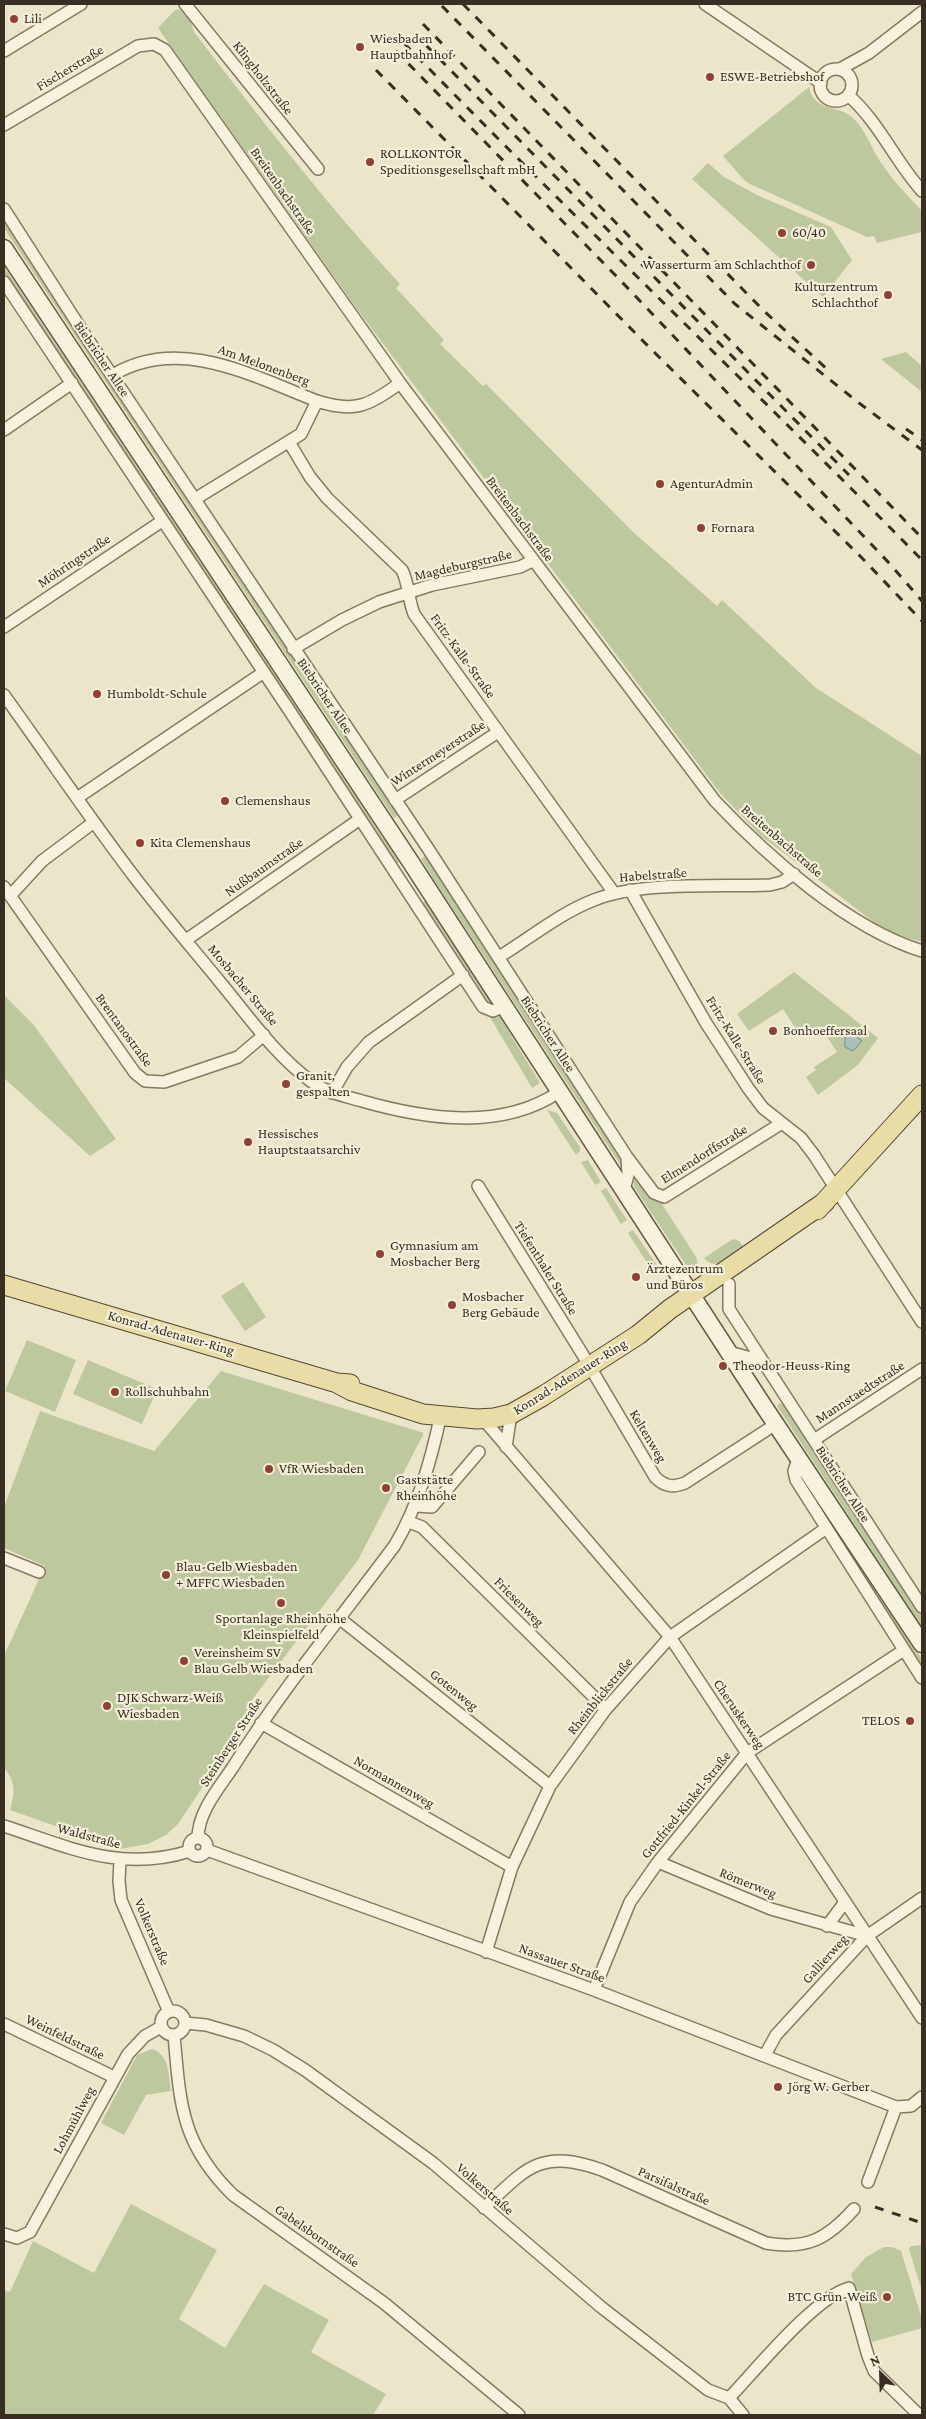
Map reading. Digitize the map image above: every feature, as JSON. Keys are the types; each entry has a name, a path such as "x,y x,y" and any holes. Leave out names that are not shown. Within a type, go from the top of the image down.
{"main road":[{"name":"Biebricher Allee","path":"4,248 505,1006 559,1092 922,1644"},
{"path":"695,1300 729,1284 773,1250 831,1196 922,1095"},
{"path":"695,1300 831,1196"},
{"name":"Konrad-Adenauer-Ring","path":"4,1285 337,1383 352,1391 418,1412 483,1419 511,1414 695,1300"}],"street":[{"path":"4,51 81,4"},
{"name":"Klingholzstraße","path":"185,4 318,169"},
{"path":"705,4 735,26 799,66 821,83"},
{"path":"799,66 828,72 840,69 869,53 922,12"},
{"name":"Fischerstraße","path":"4,125 130,49 145,44 154,44"},
{"name":"Breitenbachstraße","path":"154,44 169,55 400,383 532,561 715,801 751,838 794,874 868,928 922,951"},
{"path":"828,72 821,83 822,91 828,98 836,101 848,96 852,89 851,79 869,53"},
{"path":"840,69 851,79"},
{"path":"848,96 872,120 898,162 922,191"},
{"name":"Biebricher Allee","path":"4,209 499,958 627,1157"},
{"name":"Biebricher Allee","path":"4,282 264,672 483,1007 493,1011 505,1006"},
{"name":"Am Melonenberg","path":"113,375 126,368 145,362 180,358 206,360 339,408 356,408 378,398 400,383"},
{"path":"4,430 72,383"},
{"path":"195,499 303,432 317,401"},
{"name":"Fritz-Kalle-Straße","path":"289,442 310,477 327,498 402,570 407,580 408,594 414,614 614,893"},
{"name":"Möhringstraße","path":"4,627 162,521"},
{"name":"Magdeburgstraße","path":"293,649 379,602 432,585 520,567 532,561"},
{"path":"77,798 264,672"},
{"name":"Mosbacher Straße","path":"4,695 137,880 264,1035 303,1075 321,1088 332,1093 396,1110 443,1118 478,1117 514,1112 540,1105 559,1092"},
{"name":"Wintermeyerstraße","path":"394,800 498,732"},
{"name":"Nußbaumstraße","path":"186,940 360,819"},
{"path":"7,892 42,861 94,822"},
{"name":"Habelstraße","path":"499,958 581,906 614,893 630,890 770,885 782,882 794,874"},
{"name":"Fritz-Kalle-Straße","path":"630,890 706,1023 748,1088 763,1108 808,1146 831,1196 922,1322"},
{"name":"Brentanostraße","path":"7,892 135,1073 145,1081 164,1082 223,1063 247,1051 264,1035"},
{"path":"332,1093 347,1067 369,1042 463,975"},
{"name":"Elmendorffstraße","path":"627,1157 654,1194 664,1197 782,1123"},
{"path":"624,1190 628,1175 627,1157"},
{"name":"Tiefenthaler Straße","path":"478,1186 588,1366"},
{"name":"Biebricher Allee","path":"729,1284 729,1309 922,1607"},
{"path":"729,1352 762,1361"},
{"name":"Keltenweg","path":"588,1366 655,1477 668,1486 677,1486 685,1483 776,1424"},
{"name":"Mannstaedtstraße","path":"814,1440 922,1369"},
{"name":"Steinberger Straße","path":"179,1854 198,1832 206,1809 261,1723 395,1545 409,1522 416,1506 441,1414"},
{"path":"506,1447 511,1414"},
{"name":"Cheruskerweg","path":"483,1419 670,1637 922,2018"},
{"path":"416,1506 432,1506 479,1452"},
{"name":"Biebricher Allee","path":"799,1456 794,1476 825,1528 922,1678"},
{"name":"Friesenweg","path":"409,1522 422,1527 606,1709"},
{"name":"Rheinblickstraße","path":"486,1952 512,1867 550,1786 606,1709 670,1637 825,1528"},
{"path":"4,1558 39,1572"},
{"name":"Gotenweg","path":"339,1618 550,1786"},
{"name":"Gottfried-Kinkel-Straße","path":"594,1990 630,1902 658,1862 747,1752 904,1650"},
{"name":"Normannenweg","path":"261,1723 512,1867"},
{"name":"Waldstraße","path":"4,1826 98,1856 120,1860 179,1854 199,1856 212,1851"},
{"path":"198,1832 212,1851"},
{"name":"Nassauer Straße","path":"212,1851 594,1990 896,2107"},
{"name":"Volkerstraße","path":"120,1860 118,1881 121,1900 169,2012 180,2014 185,2023 206,2025 237,2034 273,2050 434,2163 601,2307 708,2390 729,2398 743,2415"},
{"name":"Römerweg","path":"658,1862 771,1909 867,1936"},
{"name":"Gallierweg","path":"765,2055 776,2035 867,1936 922,1898"},
{"path":"827,1926 845,1902"},
{"path":"169,2012 163,2016 161,2027 164,2032 174,2035 183,2030 185,2023"},
{"name":"Weinfeldstraße","path":"4,2024 114,2077"},
{"name":"Lohmühlweg","path":"4,2234 16,2238 30,2232 114,2077 136,2044 153,2030 161,2027"},
{"name":"Gabelsbornstraße","path":"174,2035 184,2120 199,2154 217,2179 233,2195 392,2309 519,2415"},
{"path":"868,2182 896,2107 911,2106 922,2097"},
{"name":"Parsifalstraße","path":"484,2208 520,2173 534,2166 563,2160 582,2163 602,2170 766,2243 794,2246 809,2243 823,2237 854,2209"},
{"path":"729,2398 810,2313 839,2291 849,2288 874,2371 919,2415"}],"green space":[{"path":"179,9 190,20 194,32 294,160 400,284 396,288 444,340 440,344 483,386 486,384 633,532 717,606 722,600 816,688 922,756 922,942 897,935 871,920 760,835 720,793 357,309 158,28 174,11"},
{"path":"809,87 812,95 821,104 847,114 858,123 886,170 922,211 922,232 877,243 874,236 867,237 750,184 744,180 723,156"},
{"path":"708,163 724,177 757,195 831,227 852,260 823,297 692,179"},
{"path":"4,215 400,814 394,818 4,228"},
{"path":"4,266 399,862 394,865 4,276"},
{"path":"906,352 922,366 922,392 881,359"},
{"path":"427,854 623,1159 623,1169 434,880 421,859"},
{"path":"425,901 495,1007 486,1006 421,904"},
{"path":"794,972 878,1038 858,1065 818,1095 806,1077 816,1070 814,1067 837,1052 820,1026 802,1038 783,1009 749,1031 737,1014"},
{"path":"4,995 33,1024 116,1139 90,1156 4,1078"},
{"path":"490,1017 500,1017 540,1083 532,1088"},
{"path":"547,1110 557,1113 580,1147 580,1151 576,1155"},
{"path":"588,1160 601,1182 595,1185 581,1162"},
{"path":"634,1172 660,1201 696,1257 698,1264 690,1271 634,1187"},
{"path":"606,1188 627,1220 621,1224 601,1191"},
{"path":"633,1230 663,1275 653,1272 628,1233"},
{"path":"733,1239 739,1241 744,1247 730,1258 714,1264 704,1258"},
{"path":"243,1282 266,1317 245,1331 221,1296"},
{"path":"27,1340 76,1360 55,1412 5,1391"},
{"name":"Rollschuhbahn","path":"88,1360 157,1389 142,1424 73,1394"},
{"path":"221,1371 424,1433 358,1560 245,1709 254,1710 178,1824 166,1835 148,1844 120,1849 10,1810 13,1788 11,1778 4,1768 4,1656 45,1566 4,1548 4,1507 40,1411 154,1451"},
{"path":"782,1402 922,1615 922,1628 777,1406"},
{"path":"799,1472 922,1659 922,1671 802,1483"},
{"path":"152,2049 158,2052 165,2060 171,2091 146,2095 124,2135 101,2123 137,2055"},
{"path":"131,2204 217,2250 179,2319 225,2348 264,2284 329,2320 311,2352 386,2394 373,2415 4,2415 4,2290 10,2292 33,2241 94,2273"},
{"path":"922,2245 922,2291 909,2249 911,2246"},
{"name":"BTC Grün-Weiß","path":"884,2247 892,2247 901,2251 922,2319 922,2328 872,2342 851,2274 866,2257"}],"water":[{"path":"853,1033 862,1041 853,1051 845,1047 845,1037"}],"railway":[{"path":"463,4 764,311 828,370"},
{"path":"442,6 735,304 859,403 922,450"},
{"path":"423,24 922,538"},
{"path":"414,33 849,475"},
{"path":"404,43 922,560"},
{"path":"396,51 622,282 890,564 922,601"},
{"path":"376,70 648,346 862,558 922,621"},
{"path":"906,429 922,440"},
{"path":"875,2207 922,2223"}],"place":[{"name":"Lili","path":"14,19"},
{"name":"Wiesbaden Hauptbahnhof","path":"360,47"},
{"name":"ESWE-Betriebshof","path":"710,77"},
{"name":"ROLLKONTOR Speditionsgesellschaft mbH","path":"370,162"},
{"name":"60/40","path":"782,233"},
{"name":"Wasserturm am Schlachthof","path":"811,265"},
{"name":"Kulturzentrum Schlachthof","path":"888,295"},
{"name":"AgenturAdmin","path":"660,484"},
{"name":"Fornara","path":"701,528"},
{"name":"Humboldt-Schule","path":"97,694"},
{"name":"Clemenshaus","path":"225,801"},
{"name":"Kita Clemenshaus","path":"140,843"},
{"name":"Bonhoeffersaal","path":"773,1031"},
{"name":"Granit, gespalten","path":"286,1084"},
{"name":"Hessisches Hauptstaatsarchiv","path":"248,1142"},
{"name":"Gymnasium am Mosbacher Berg","path":"380,1254"},
{"name":"Ärztezentrum und Büros","path":"636,1277"},
{"name":"Mosbacher Berg Gebäude","path":"452,1305"},
{"name":"Theodor-Heuss-Ring","path":"723,1366"},
{"name":"Rollschuhbahn","path":"115,1392"},
{"name":"VfR Wiesbaden","path":"269,1469"},
{"name":"Gaststätte Rheinhöhe","path":"386,1488"},
{"name":"Blau-Gelb Wiesbaden + MFFC Wiesbaden","path":"166,1575"},
{"name":"Sportanlage Rheinhöhe Kleinspielfeld","path":"281,1603"},
{"name":"Vereinsheim SV Blau Gelb Wiesbaden","path":"184,1661"},
{"name":"DJK Schwarz-Weiß Wiesbaden","path":"107,1706"},
{"name":"TELOS","path":"910,1721"},
{"name":"Jörg W. Gerber","path":"778,2087"},
{"name":"BTC Grün-Weiß","path":"887,2297"}]}
